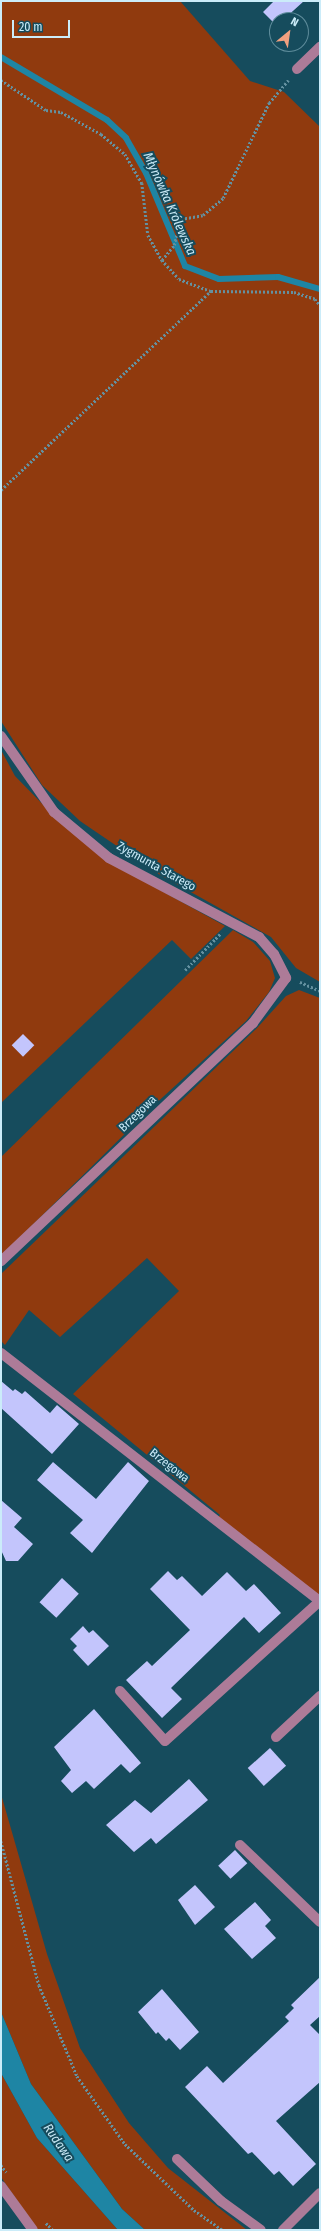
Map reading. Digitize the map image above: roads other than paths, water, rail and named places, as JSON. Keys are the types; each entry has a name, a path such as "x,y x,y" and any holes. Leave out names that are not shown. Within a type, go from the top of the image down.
{"street":[{"path":"297,69 320,46"},
{"name":"Zygmunta Starego","path":"1,736 54,812 109,858 259,937 274,954 286,978"},
{"name":"Brzegowa","path":"1,1261 253,1023 286,978"},
{"name":"Brzegowa","path":"1,1353 320,1601"},
{"path":"120,1691 165,1741 320,1601"},
{"path":"276,1737 320,1696"},
{"path":"240,1845 320,1922"},
{"path":"177,2159 221,2201 261,2230"},
{"path":"1,2186 32,2230"},
{"path":"283,2230 320,2193"}],"water":[{"name":"Rudawa","path":"1,2012 31,2084 122,2209 145,2230 118,2230 37,2138 1,2073"}],"waterway":[{"name":"Młynówka Królewska","path":"1,57 107,120 126,138 146,173 185,266 219,279 278,277 320,289"}]}
